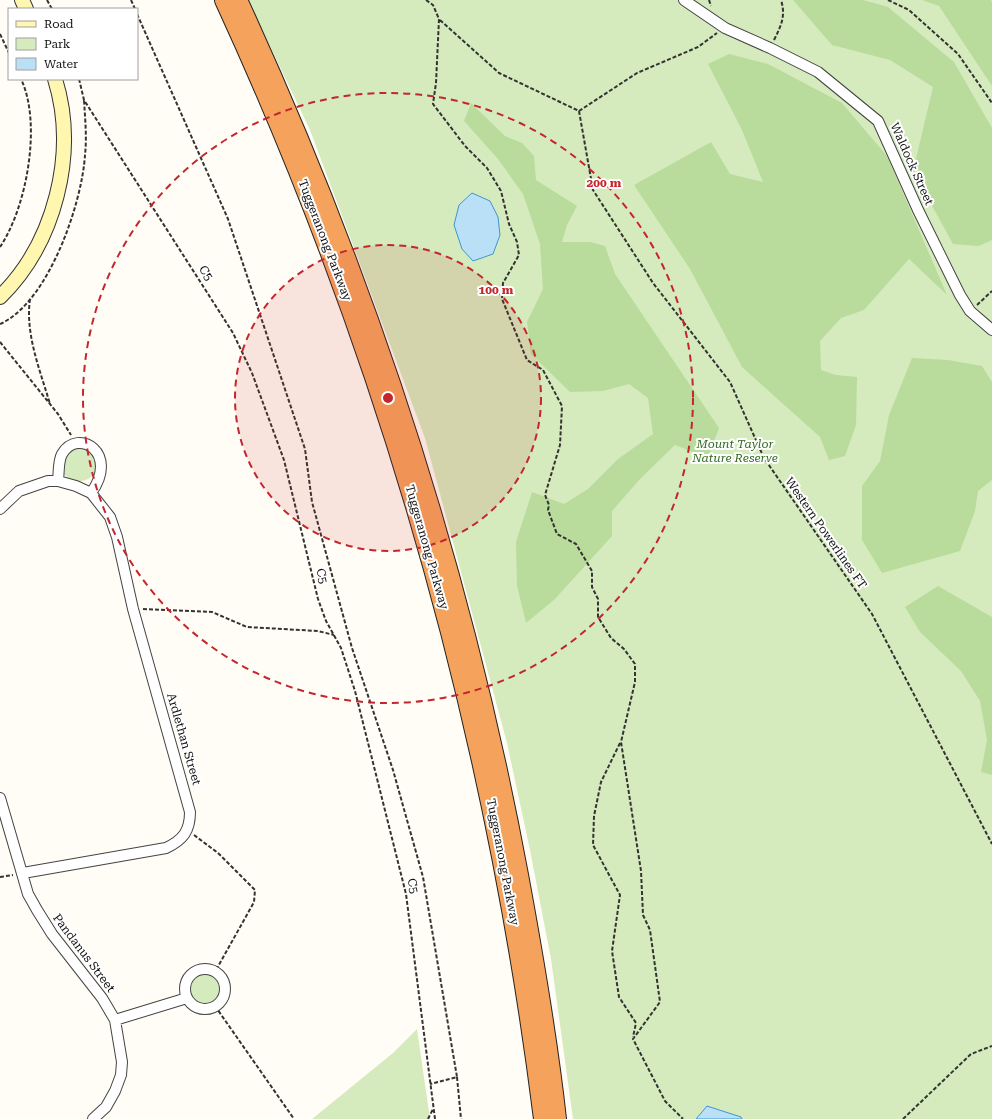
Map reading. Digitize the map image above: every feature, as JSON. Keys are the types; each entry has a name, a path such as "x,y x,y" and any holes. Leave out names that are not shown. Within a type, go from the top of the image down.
{"highway":[{"name":"Tuggeranong Parkway","path":"224,0 303,181 371,366 413,497 445,607 485,772 521,957 543,1119"},
{"name":"Tuggeranong Parkway","path":"238,0 285,103 330,215 394,393 429,502 478,683 501,783 522,889 541,1002 557,1119"}],"main road":[{"path":"0,297 34,253 48,226 57,191 63,156 63,123 59,92 55,80"}],"street":[{"name":"Waldock Street","path":"684,0 725,28 818,72 878,121 918,210 960,295 970,311 992,330"},
{"path":"58,481 62,453 70,446 76,444 91,446 100,457 101,472 98,483 90,493"},
{"name":"Ardlethan Street","path":"0,508 19,492 48,481 58,481 76,486 90,493 110,517 117,537 133,609 188,802 190,820 188,831"},
{"name":"Pandanus Street","path":"0,798 28,894 52,934 102,998 115,1020 122,1062 121,1075 115,1091 106,1107 93,1119"},
{"path":"23,873 166,848 183,838 188,831"},
{"path":"201,969 215,972 222,979 225,989 222,999 215,1006 209,1009 198,1008 187,998 185,986 191,974 201,969"},
{"path":"115,1020 187,998"}],"path":[{"path":"426,0 433,6 439,19 499,73 579,111 637,73 698,47 725,28"},
{"path":"770,48 783,21 784,10 781,0"},
{"path":"888,0 909,10 958,54 992,102"},
{"path":"138,16 228,220 305,449 312,502 352,648 393,770 423,877 456,1077 461,1119"},
{"path":"439,19 436,83 433,104 465,146 486,168 501,191 519,255 503,283 502,299 527,360 543,370 562,406 560,445 545,495 549,505 548,510 557,534 576,544 592,571 592,587 598,599 598,617 611,638 624,649 635,664 635,682 621,742 601,782 594,816 593,845 620,895 612,951 619,997 636,1023 633,1039 664,1101 683,1119"},
{"path":"0,34 8,51"},
{"path":"0,247 7,237 18,211 29,168 29,113 21,80"},
{"name":"C5","path":"79,80 84,100 236,340 252,373 284,460 318,599 326,621 341,648 355,691 406,894 435,1119"},
{"name":"Western Powerlines FT","path":"579,111 593,190 653,283 730,382 764,458 872,614 992,844"},
{"path":"970,311 992,291"},
{"path":"31,298 29,312 31,339 50,404"},
{"path":"0,342 50,404 76,444"},
{"path":"133,609 212,612 246,627 318,631 334,635"},
{"path":"621,742 641,871 643,915 650,930 660,1002 633,1039"},
{"path":"188,831 218,853 255,890 254,902 215,972"},
{"path":"215,1006 294,1119"},
{"path":"903,1119 971,1054 992,1046"},
{"path":"430,1084 456,1077"},
{"path":"428,1119 433,1109"}],"green space":[{"name":"Mount Taylor Nature Reserve","path":"248,0 992,0 992,1119 573,1119 551,959 507,743 425,438 310,130"},
{"path":"793,0 863,0 888,7 954,62 992,128 992,240 979,246 953,244 913,171 933,87 890,60 832,45"},
{"path":"922,0 991,0 992,86 939,6"},
{"path":"729,54 768,64 842,103 887,156 947,295 909,259 864,310 841,318 820,341 821,370 836,375 857,377 856,425 845,456 829,460 820,437 742,367 690,269 634,185 711,142 730,174 763,182 742,130 708,64"},
{"path":"471,103 505,136 522,143 534,156 536,180 577,206 567,225 562,242 590,242 605,246 615,274 719,428 708,458 675,445 640,479 612,511 612,536 555,599 526,623 517,586 516,542 532,492 564,504 588,489 618,459 653,434 648,398 629,384 603,391 570,392 531,354 527,322 543,289 540,244 523,194 498,159 464,121"},
{"path":"912,358 948,360 982,366 992,382 992,480 978,491 975,511 960,551 882,573 862,540 862,486 880,461 889,415"},
{"path":"74,446 92,450 97,470 86,480 73,480 63,473 61,467 62,461"},
{"path":"938,586 992,617 992,775 981,772 987,740 980,701 961,671 920,632 905,607"},
{"path":"202,973 208,973 218,980 221,989 220,995 214,1002 208,1005 202,1005 192,998 189,992 189,986 196,976"},
{"path":"417,1029 430,1119 312,1119 393,1053"}],"water":[{"path":"472,193 490,201 498,217 500,235 493,254 473,261 462,249 454,225 459,205"},
{"path":"707,1106 741,1117 742,1119 696,1119"}]}
